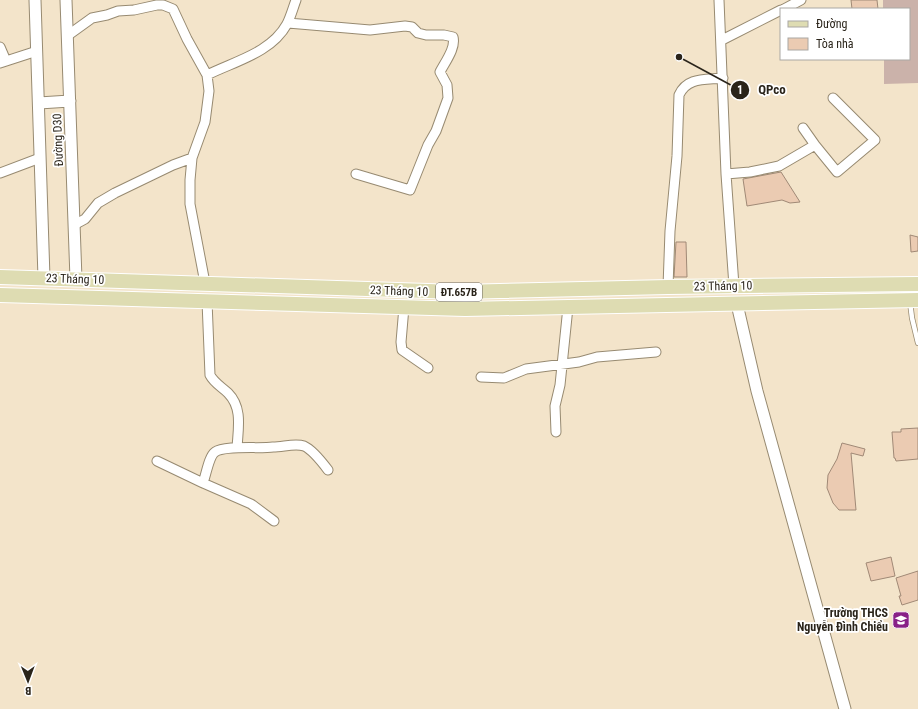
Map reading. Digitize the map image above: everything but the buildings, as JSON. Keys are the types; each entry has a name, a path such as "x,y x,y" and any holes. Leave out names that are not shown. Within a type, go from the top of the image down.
{"main road":[{"name":"23 Tháng 10","path":"0,277 451,292 668,287 914,284"},
{"path":"44,278 44,296"},
{"path":"76,279 77,297"},
{"path":"205,283 207,301"},
{"path":"914,284 914,301"},
{"path":"734,286 737,304"},
{"name":"23 Tháng 10","path":"0,295 465,309 914,301"}],"street":[{"name":"Đường D30","path":"35,0 44,278"},
{"name":"Đường D30","path":"66,0 76,279"},
{"path":"207,75 249,57 267,46 278,36 288,23 296,0"},
{"path":"719,0 722,40 726,174 734,286"},
{"path":"786,8 801,0"},
{"path":"67,36 92,18 118,11 134,10 157,5 175,5 186,39 207,75 210,91 205,122 192,158 190,204 205,283"},
{"path":"722,40 780,11"},
{"path":"288,23 370,30 405,26 412,27 418,33 426,35 444,35 453,37 454,40 451,50 440,72 447,85 448,98 436,131 428,145 410,190 356,174"},
{"path":"0,47 3,62 37,51"},
{"path":"668,287 670,231 677,156 678,95 689,83 723,78"},
{"path":"803,128 837,172 875,140 833,98"},
{"path":"39,103 70,101"},
{"path":"726,174 750,172 779,166 815,145"},
{"path":"0,173 40,158"},
{"path":"74,225 85,219 98,203 115,193 173,165 192,158"},
{"path":"207,301 210,375 213,381 233,398 238,408 236,448"},
{"path":"737,304 757,391 845,709"},
{"path":"404,307 401,342 402,350 428,368"},
{"path":"556,432 555,406 560,385 568,307"},
{"path":"481,377 504,378 526,368 562,364 605,356 656,352"},
{"path":"203,483 214,452 236,448 304,446 309,449 328,470"},
{"path":"157,461 251,504 274,521"}],"lane":[{"path":"914,301 912,318 918,343"}],"shaded area":[{"path":"883,0 918,0 918,83 884,84 884,60 910,60 910,8 883,8"}],"place":[{"name":"QPco","path":"679,57"},
{"name":"Trường THCS Nguyễn Đình Chiểu","path":"901,620"}]}
